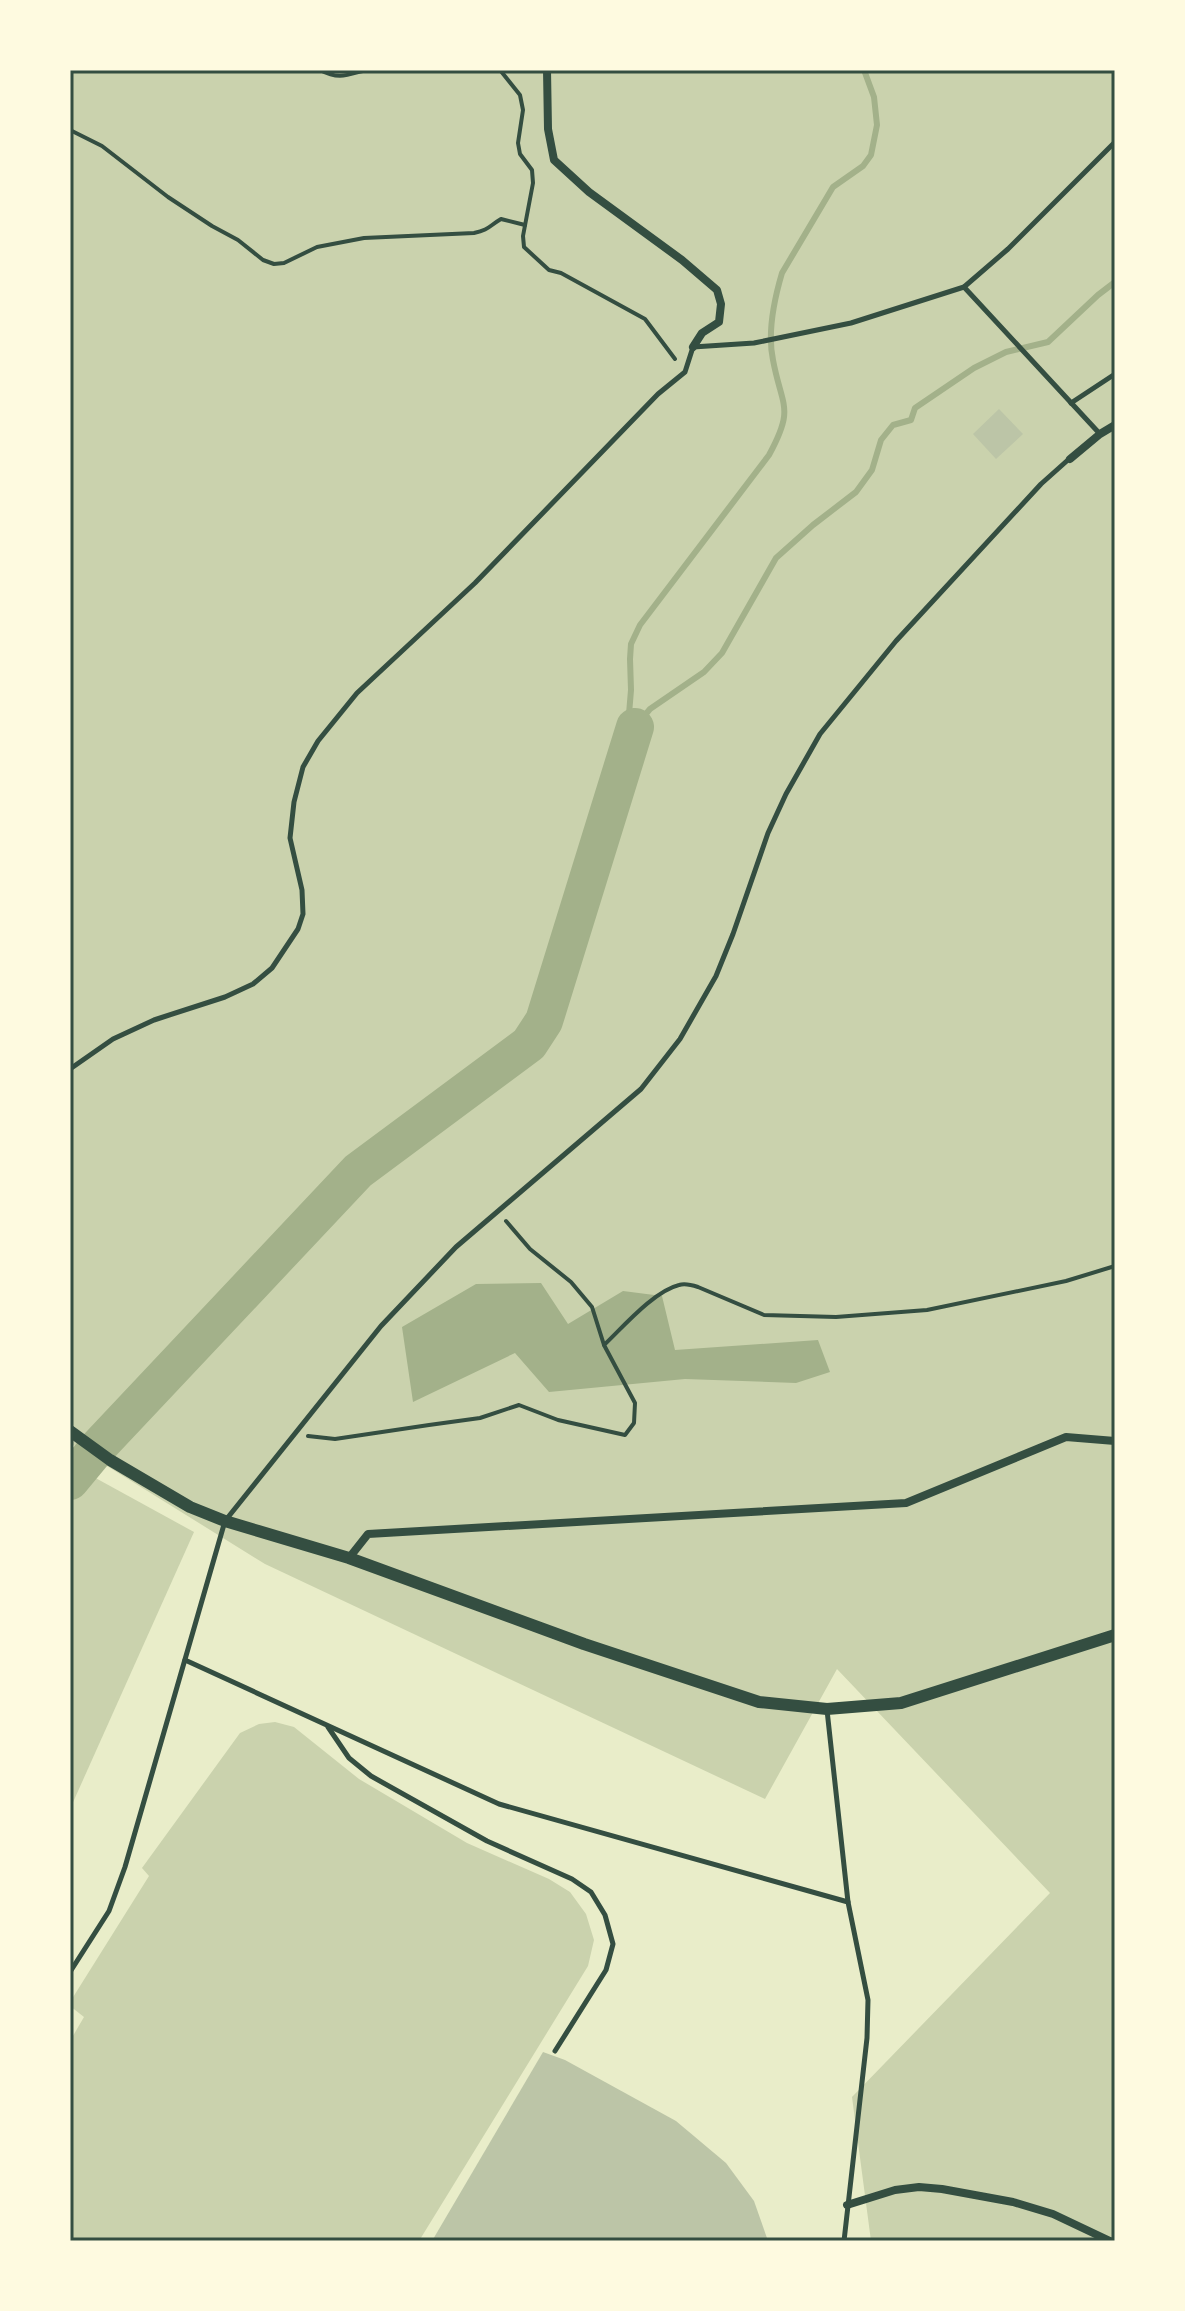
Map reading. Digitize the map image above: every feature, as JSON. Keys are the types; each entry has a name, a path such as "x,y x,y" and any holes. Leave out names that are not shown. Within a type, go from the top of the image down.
{"street":[{"path":"547,70 548,129 554,160 589,192 682,260 717,290 721,304 719,322 702,333 693,347"},
{"path":"1070,459 1115,425"},
{"path":"75,1435 110,1460 190,1507 225,1521 349,1558 584,1644 759,1702 827,1709 901,1703 1115,1635"},
{"path":"349,1558 368,1534 906,1503 1066,1437 1115,1441"},
{"path":"847,2205 895,2190 919,2187 942,2189 1013,2202 1053,2214 1110,2241"}],"lane":[{"path":"70,1069 113,1039 154,1020 225,997 253,984 272,968 298,929 303,914 302,890 290,838 294,802 303,767 318,741 357,693 475,583 658,394 685,372 693,347 754,343 851,323 964,287 1008,249 1115,142"},
{"path":"964,287 1100,434"},
{"path":"1071,403 1115,374"},
{"path":"70,1972 109,1911 125,1867 225,1521 381,1326 456,1247 641,1089 680,1039 716,976 768,833 820,734 896,641 1041,484 1070,459"},
{"path":"185,1660 499,1804 848,1902"},
{"path":"827,1709 848,1902 868,2000 867,2038 844,2241"},
{"path":"327,1727 349,1758 371,1776 487,1841 572,1879 591,1892 605,1915 613,1944 606,1970 555,2051"}],"path":[{"path":"320,70 332,76 344,76 366,70"},
{"path":"500,70 520,95 523,110 518,143 520,154 532,170 524,247 549,270 561,273 645,319 685,372"},
{"path":"70,130 102,146 168,197 238,240 263,260 274,264 284,263 317,247 364,238 474,233 488,230 501,219 525,225"},
{"path":"293,1434 335,1439 480,1418 519,1405 558,1420 625,1435 634,1423 635,1403 604,1345 592,1307 571,1282 530,1249 498,1211"},
{"path":"604,1345 654,1299 679,1285 698,1287 764,1315 836,1317 927,1310 1066,1281 1115,1266"}],"shaded area":[{"path":"70,70 1115,70 1115,2241 871,2241 852,2097 1050,1893 837,1669 765,1799 265,1564 70,1443"},
{"path":"541,1283 568,1324 623,1291 662,1296 675,1350 818,1340 830,1372 796,1383 685,1379 549,1392 515,1353 413,1402 402,1327 476,1284"},
{"path":"70,1464 194,1532 70,1809"},
{"path":"275,1722 294,1727 359,1779 467,1843 549,1879 570,1892 586,1914 594,1940 588,1966 419,2241 70,2241 70,2041 84,2017 70,2006 70,2002 149,1876 142,1868 240,1733 259,1724"}],"building":[{"path":"999,409 1023,434 996,459 973,434"},
{"path":"543,2052 565,2060 676,2121 726,2163 754,2201 768,2241 432,2241"}],"waterway":[{"path":"864,70 874,97 877,125 871,155 863,166 833,187 782,273 776,294 771,338 784,408 782,427 769,455 640,625 631,644 630,659 629,714 635,727 650,709 704,672 722,653 776,558 856,492 872,470 881,440 893,425 911,420 915,408 974,368 1006,352 1048,342 1115,282"},
{"path":"70,1481 99,1446 358,1171 529,1044 544,1021 635,727"}]}
